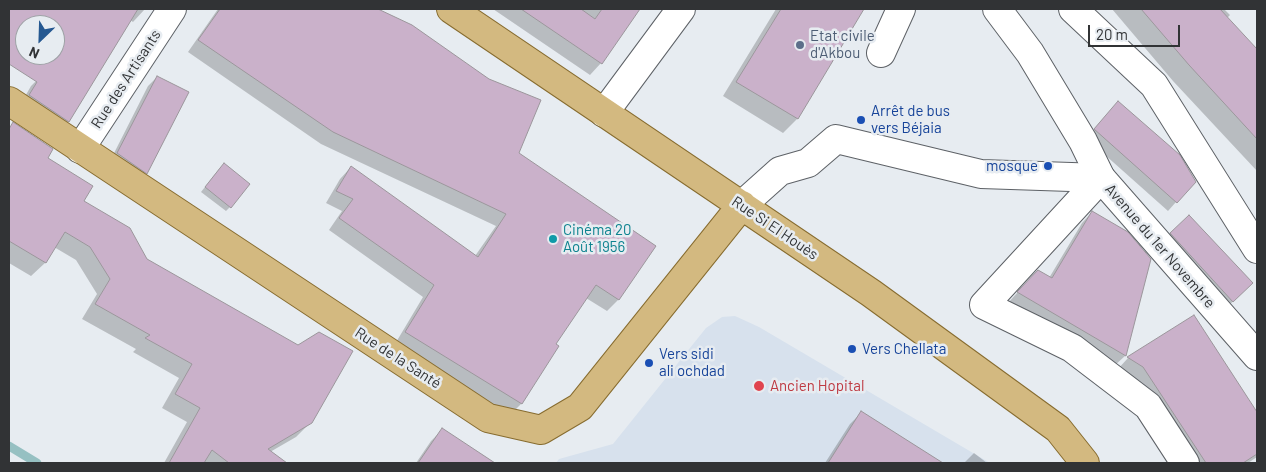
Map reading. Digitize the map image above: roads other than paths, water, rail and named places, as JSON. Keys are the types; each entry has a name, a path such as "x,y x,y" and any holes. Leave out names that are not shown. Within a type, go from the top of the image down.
{"main road":[{"name":"Rue Si El Houès","path":"451,9 871,293 1058,429 1085,463"},
{"name":"Rue de la Santé","path":"9,101 488,418 541,430 580,407 742,205"}],"street":[{"name":"Rue des Artisants","path":"80,149 172,9"},
{"path":"604,113 681,9"},
{"path":"881,53 901,9"},
{"path":"997,9 1030,53 1083,141 1101,178 984,304 1072,348 1148,406 1185,463"},
{"path":"1073,9 1154,85 1257,249"},
{"name":"Avenue du 1er Novembre","path":"742,205 780,171 808,163 836,139 981,174 1101,178 1257,356"}],"waterway":[{"path":"9,446 37,463"}],"place":[{"name":"Etat civile d'Akbou","path":"800,45"},
{"name":"Arrêt de bus vers Béjaia","path":"861,120"},
{"name":"mosque","path":"1048,166"},
{"name":"Cinéma 20 Août 1956","path":"553,239"},
{"name":"Vers Chellata","path":"852,349"},
{"name":"Vers sidi ali ochdad","path":"649,363"},
{"name":"Ancien Hopital","path":"759,386"}]}
